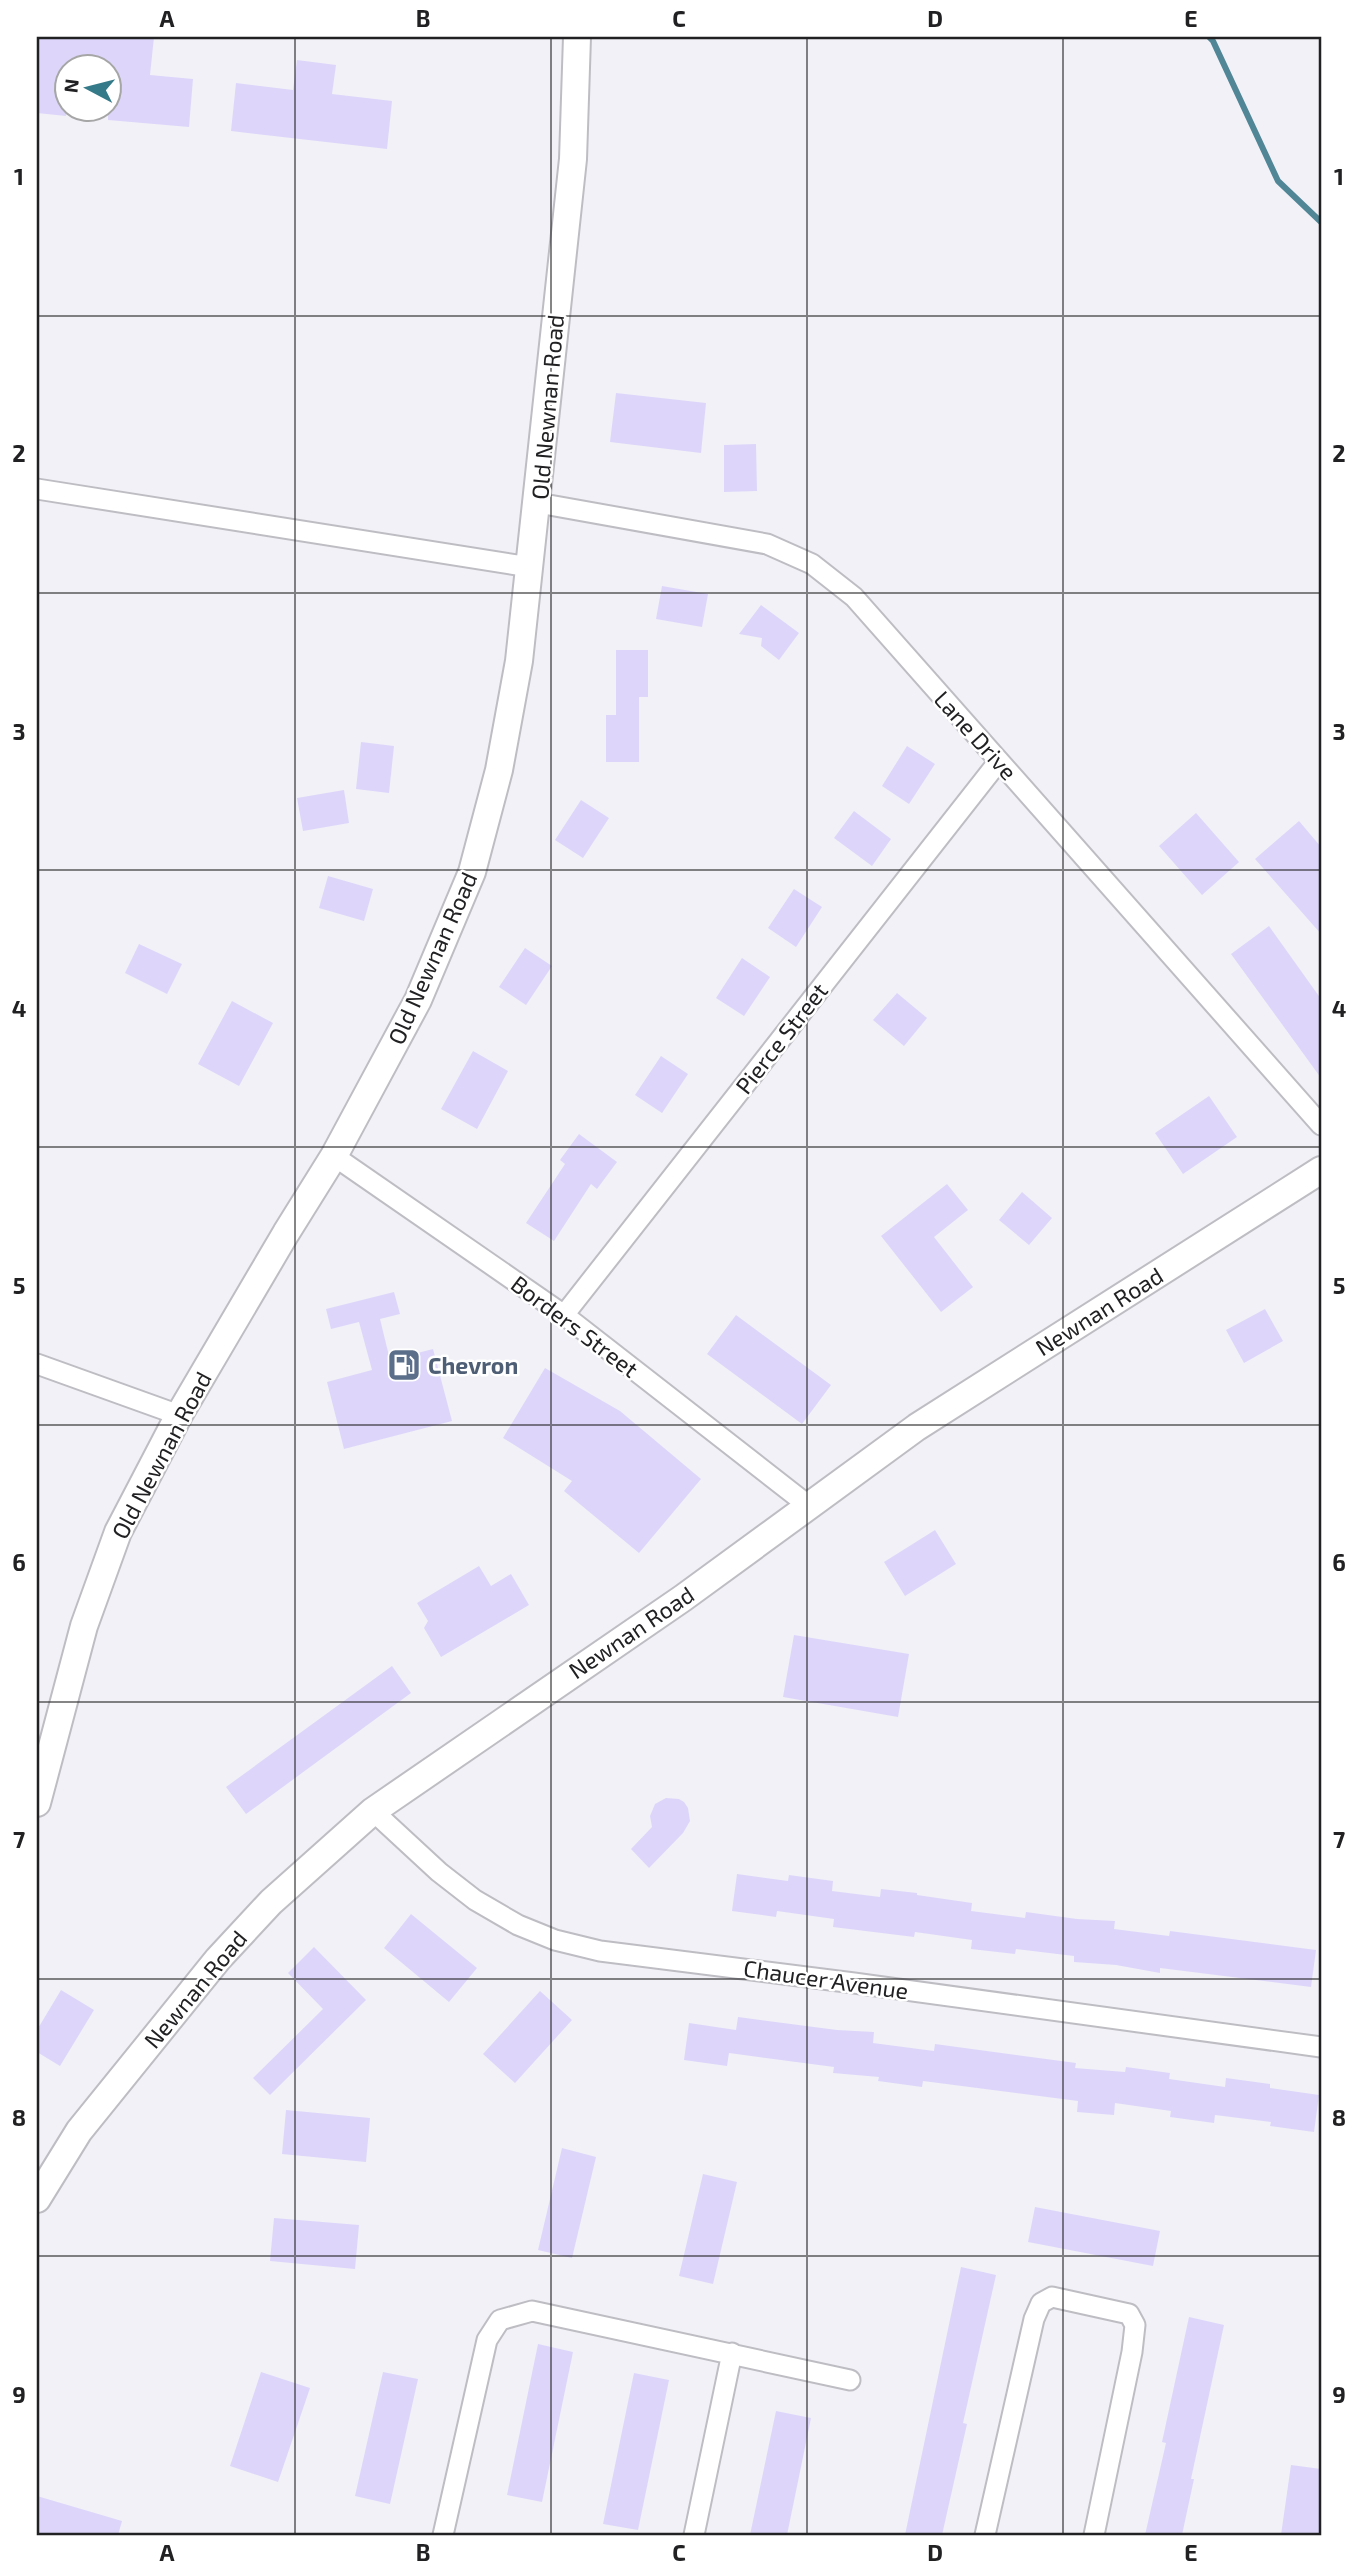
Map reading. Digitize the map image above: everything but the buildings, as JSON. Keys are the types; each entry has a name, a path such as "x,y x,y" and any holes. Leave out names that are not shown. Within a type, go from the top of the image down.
{"street":[{"name":"Old Newnan Road","path":"37,1804 84,1626 118,1532 179,1415 334,1156 418,1000 472,872 502,756 519,661 573,159 577,37"},
{"path":"37,489 530,567"},
{"name":"Lane Drive","path":"538,503 767,544 812,564 854,597 1321,1125"},
{"name":"Pierce Street","path":"564,1315 999,761"},
{"name":"Borders Street","path":"334,1156 564,1315 809,1506"},
{"name":"Newnan Road","path":"37,2199 79,2131 218,1959 271,1902 373,1811 683,1598 917,1427 1321,1170"},
{"path":"37,1364 179,1415"},
{"name":"Chaucer Avenue","path":"373,1811 439,1872 475,1900 518,1925 555,1940 600,1951 1321,2047"},
{"path":"985,2535 1034,2319 1041,2303 1052,2297 1129,2315 1135,2325 1132,2352 1094,2535"},
{"path":"443,2535 487,2340 500,2319 532,2311 850,2380"},
{"path":"695,2535 732,2353"}],"waterway":[{"path":"1209,37 1278,181 1321,222"}],"place":[{"name":"Chevron","path":"404,1365"}]}
